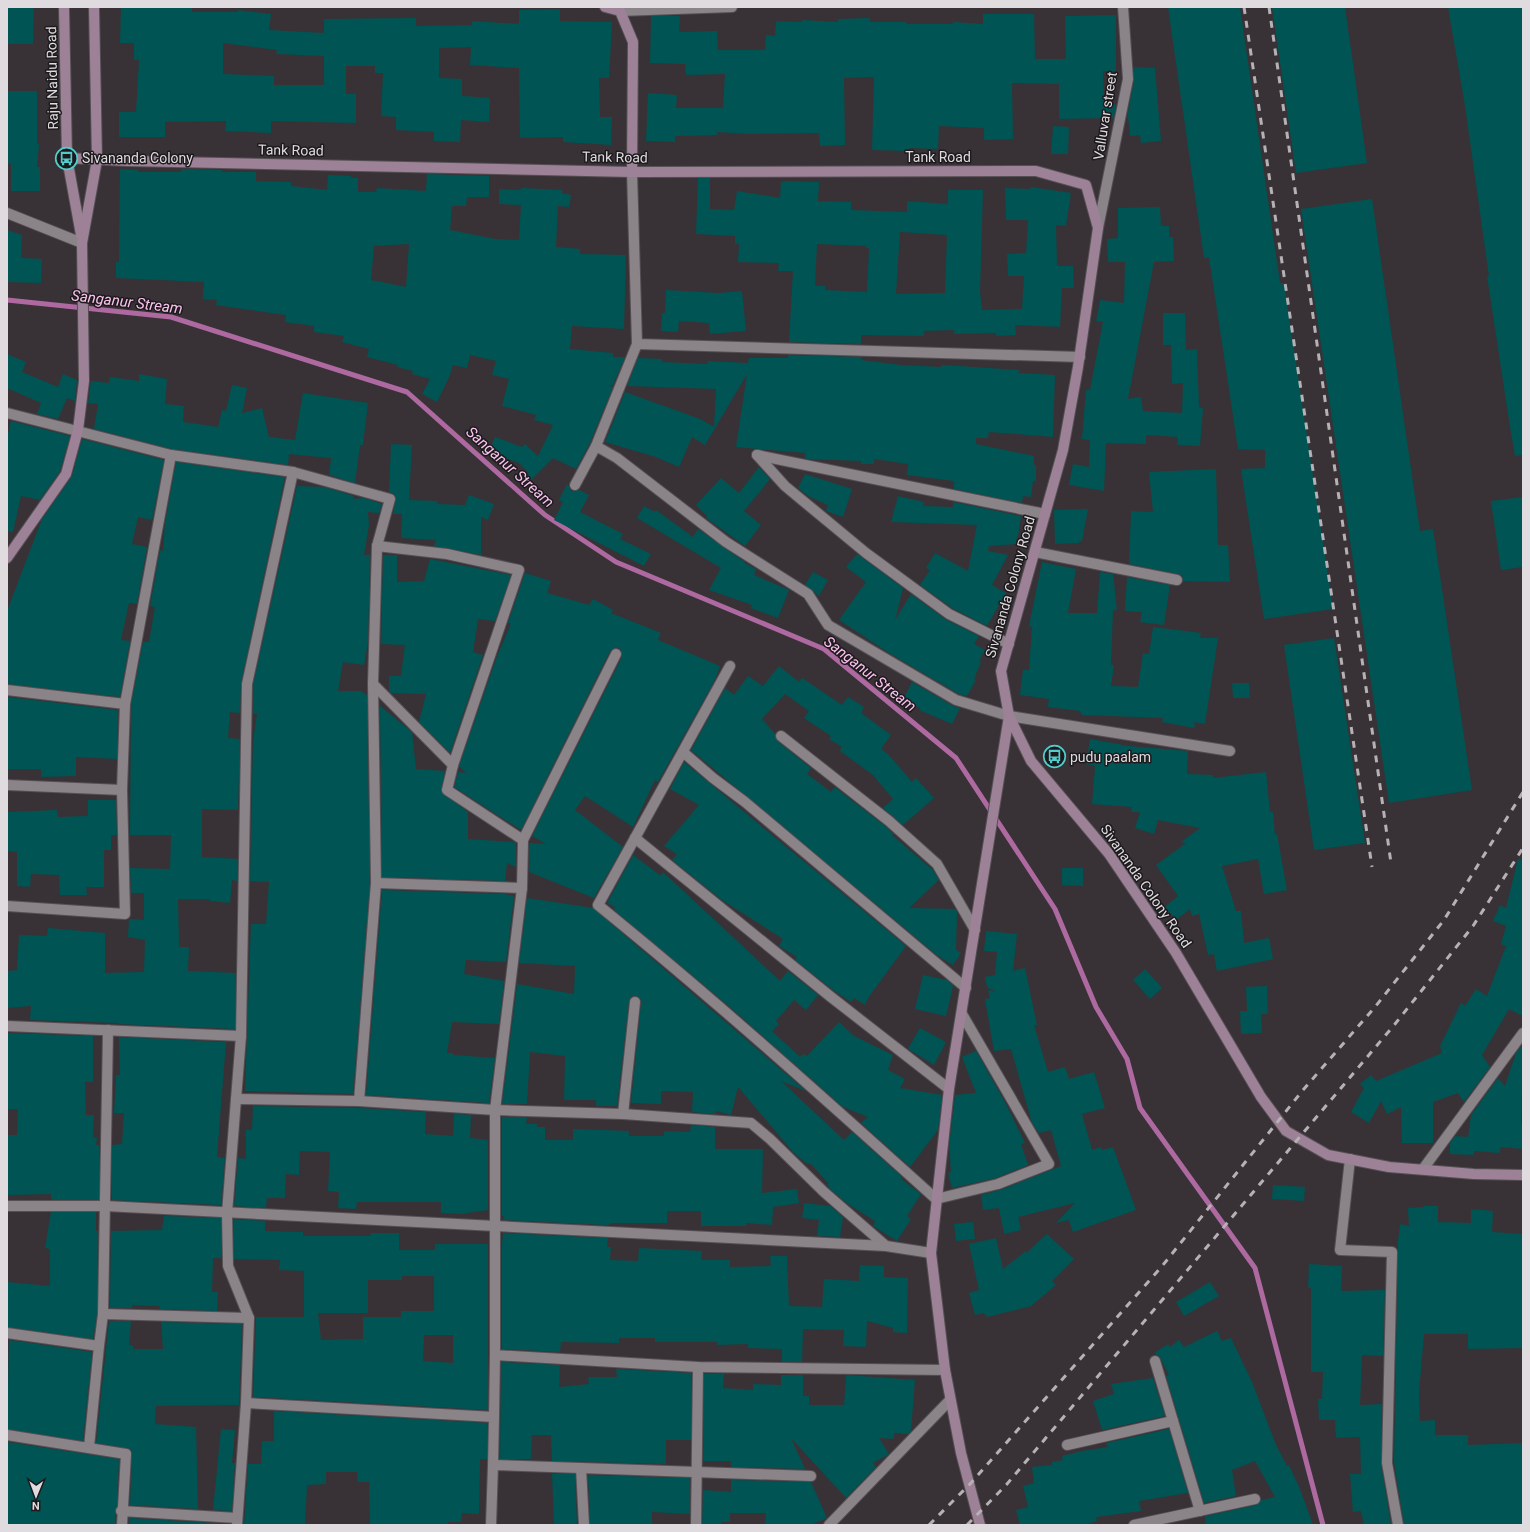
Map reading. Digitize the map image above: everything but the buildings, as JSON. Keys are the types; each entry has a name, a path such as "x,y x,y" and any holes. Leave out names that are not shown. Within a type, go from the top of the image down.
{"main road":[{"name":"Raju Naidu Road","path":"64,7 67,158 82,243"},
{"path":"7,558 66,474 78,430 84,381 82,243 97,160 94,7"},
{"path":"605,7 620,9 633,42 632,172"},
{"name":"Tank Road","path":"67,158 97,160 632,172 1036,171 1086,185 1098,228"},
{"name":"Sivananda Colony Road","path":"1098,228 1080,358 1063,450 1001,672 1009,716 1031,761 1109,854 1176,953 1262,1097 1286,1131 1328,1155 1389,1167 1474,1174 1523,1175"},
{"path":"980,1525 961,1453 950,1400 931,1253 949,1089 962,1014 994,799 1009,716"}],"street":[{"path":"620,9 732,7"},
{"name":"Valluvar street","path":"1098,228 1128,79 1123,7"},
{"path":"574,485 596,446 637,344 632,172"},
{"path":"7,213 82,243"},
{"path":"637,344 1080,358"},
{"path":"7,412 170,456 293,472 390,499 378,546 372,684 376,883 359,1101"},
{"path":"596,446 617,458 726,542 808,594 828,625 956,700 1009,716 1230,751"},
{"path":"1009,644 950,614 866,553 785,486 757,455 1045,514"},
{"path":"7,906 125,914 122,790 125,704 170,456"},
{"path":"122,1510 237,1522 246,1403 249,1318 228,1266 227,1212 241,1036 247,684 293,472"},
{"path":"378,546 447,554 519,570 453,765 447,790 523,840"},
{"path":"1035,552 1177,580"},
{"path":"491,1525 495,1355 495,1110 522,888 523,840 616,654"},
{"path":"730,666 598,905 658,954 797,1074 936,1199 998,1184 1049,1164 962,1014"},
{"path":"372,684 453,765"},
{"path":"7,690 125,704"},
{"path":"781,736 889,821 937,864 975,930"},
{"path":"683,752 713,778 752,807 966,988"},
{"path":"7,785 122,790"},
{"path":"635,838 819,987 949,1089"},
{"path":"376,883 522,888"},
{"path":"623,1114 634,1002"},
{"path":"7,1026 241,1036"},
{"path":"90,1447 103,1314 108,1030"},
{"path":"1423,1170 1523,1033"},
{"path":"236,1099 359,1101 495,1110 623,1114 751,1123 824,1192 886,1246"},
{"path":"1350,1159 1340,1250 1392,1252 1387,1463 1398,1525"},
{"path":"7,1206 105,1206 227,1212 494,1227 886,1246 931,1253"},
{"path":"103,1314 249,1318"},
{"path":"7,1333 99,1346"},
{"path":"495,1355 698,1367 945,1370"},
{"path":"1155,1361 1200,1511"},
{"path":"696,1525 698,1367"},
{"path":"829,1525 950,1400"},
{"path":"246,1403 494,1417"},
{"path":"1067,1445 1173,1421"},
{"path":"7,1435 90,1447 126,1454 122,1525"},
{"path":"493,1465 811,1476"},
{"path":"581,1468 584,1525"},
{"path":"1134,1525 1255,1499"}],"waterway":[{"name":"Sanganur Stream","path":"7,300 171,317 407,392 545,515 616,562 824,649 956,758 1055,909 1096,1007 1127,1059 1140,1108 1255,1268 1323,1525"}],"railway":[{"path":"1244,7 1372,867"},
{"path":"1269,7 1391,863"},
{"path":"929,1525 970,1484 1163,1265 1303,1090 1375,1007 1444,920 1523,792"},
{"path":"967,1525 1007,1484 1395,1024 1473,926 1523,848"}],"place":[{"name":"Sivananda Colony","path":"67,158"},
{"name":"pudu paalam","path":"1055,757"}]}
